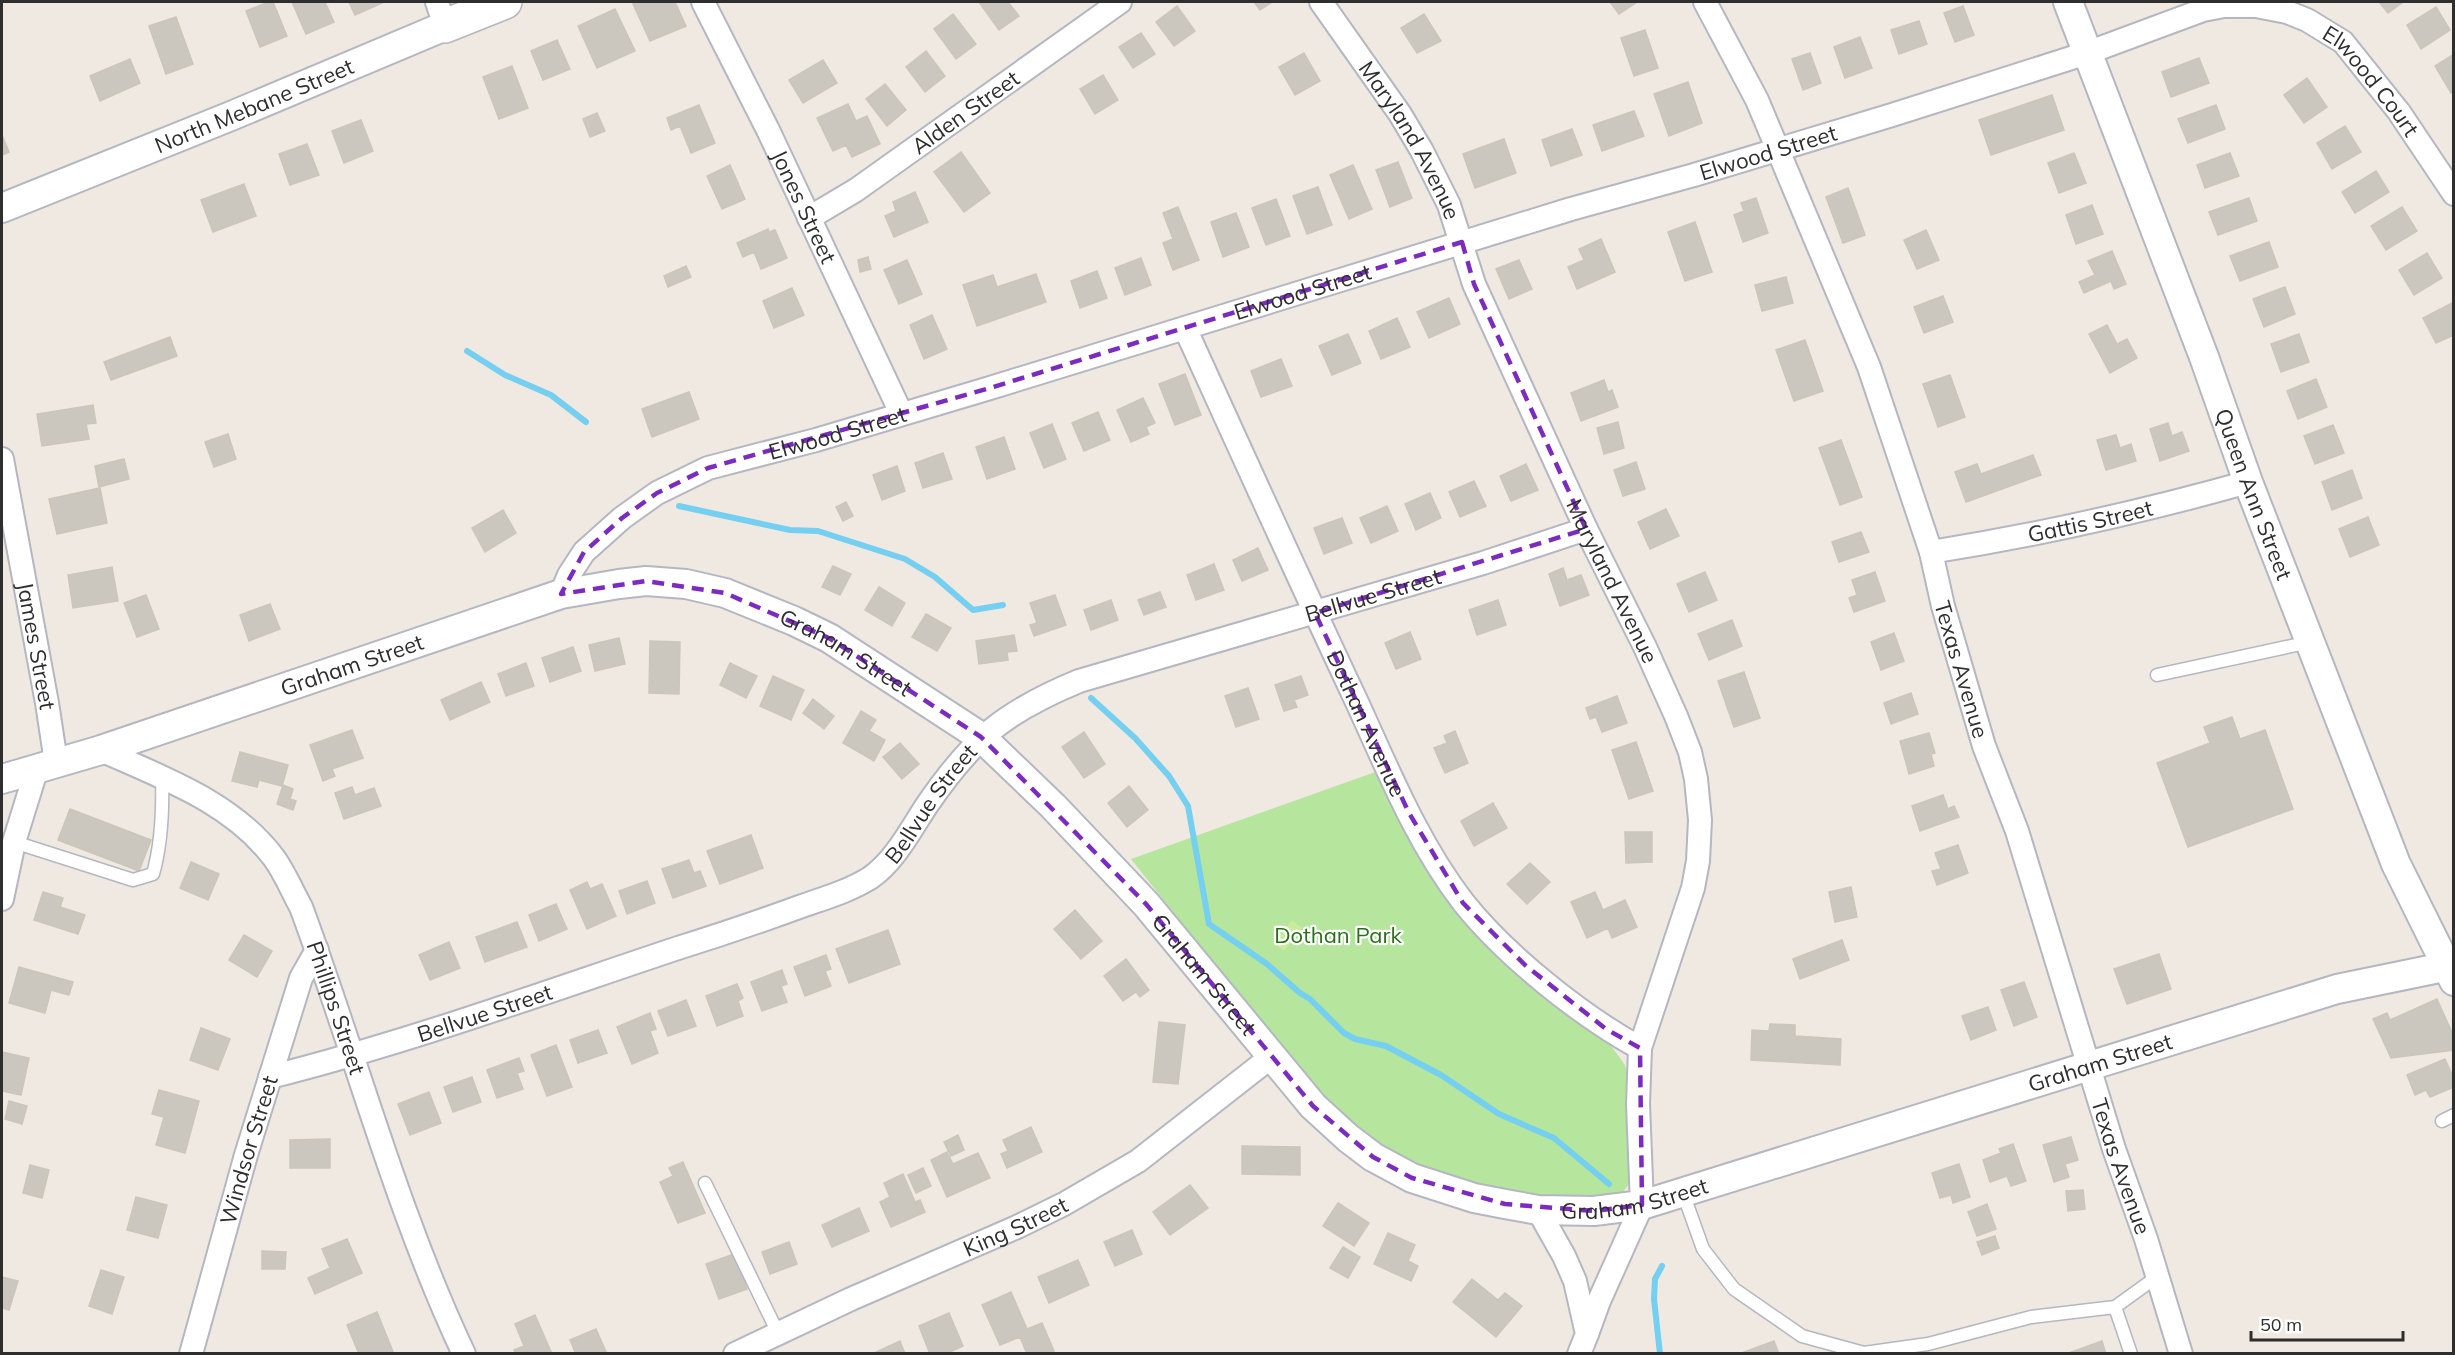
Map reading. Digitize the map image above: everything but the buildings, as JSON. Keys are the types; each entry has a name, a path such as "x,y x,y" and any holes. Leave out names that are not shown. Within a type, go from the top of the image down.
{"main road":[{"name":"North Mebane Street","path":"441,14 505,2"}],"street":[{"name":"Jones Street","path":"703,2 768,130 901,413"},
{"name":"Alden Street","path":"809,218 894,163 1119,2"},
{"name":"Maryland Avenue","path":"1321,2 1400,114 1422,151 1449,205 1474,284 1587,529 1654,667 1690,752 1696,779 1700,820 1698,861 1693,888 1640,1048 1638,1104 1642,1205"},
{"name":"Texas Avenue","path":"1705,2 1757,100 1869,367 1931,552 1943,606 1984,746 2016,831 2088,1067 2158,1276 2181,1353"},
{"name":"Queen Ann Street","path":"2068,2 2204,357 2248,482 2396,864 2451,971"},
{"name":"Elwood Court","path":"2087,53 2204,10 2224,6 2256,6 2297,16 2326,30 2343,42 2399,112 2454,194"},
{"name":"North Mebane Street","path":"2,208 231,116 441,14"},
{"name":"Elwood Street","path":"561,594 569,575 584,552 622,518 673,484 708,468 816,440 1462,243 1903,112 2087,53"},
{"name":"Dothan Avenue","path":"1185,328 1314,613 1433,860 1464,903 1525,965 1606,1029 1640,1048"},
{"name":"James Street","path":"2,459 46,765 14,842 2,898"},
{"name":"Gattis Street","path":"1931,552 1989,543 2207,494 2248,482"},
{"name":"Bellvue Street","path":"270,1077 352,1056 850,889 872,877 888,862 940,786 981,737 1003,720 1039,698 1079,681 1483,563 1587,529"},
{"name":"Graham Street","path":"2,779 101,750 561,594 646,581 686,584 725,593 830,638 981,737 1053,806 1146,904 1189,953 1271,1058 1313,1106 1373,1157 1413,1178 1448,1190 1474,1198 1538,1210 1594,1211 1642,1205 2337,989 2392,976 2451,971"},
{"name":"Phillips Street","path":"101,750 205,799 228,814 260,841 276,861 296,897 317,950 410,1223 445,1314 464,1353"},
{"name":"Windsor Street","path":"191,1353 270,1077 302,978 317,950"},
{"name":"King Street","path":"735,1353 1064,1204 1138,1161 1271,1058"},
{"path":"1583,1344 1599,1301 1642,1205"},
{"path":"1538,1210 1575,1281 1583,1344"}],"lane":[{"path":"2157,675 2311,642"},
{"path":"14,842 133,879 153,874 159,853 163,814 162,777"},
{"path":"705,1183 778,1333"},
{"path":"1683,1193 1703,1249 1734,1289 1802,1336 1864,1353 1928,1344 2031,1317 2115,1307 2158,1276"},
{"path":"2115,1307 2132,1353"}],"highlighted area":[{"path":"1462,242 1474,284 1586,529 1315,613 1409,813 1463,903 1525,965 1606,1029 1640,1048 1642,1205 1594,1211 1505,1204 1412,1178 1373,1157 1313,1106 1146,904 981,737 829,638 725,593 646,581 561,594 584,552 622,518 657,493 708,468 990,388"}],"green space":[{"name":"Dothan Park","path":"1378,771 1415,839 1612,1047 1625,1065 1630,1083 1631,1182 1616,1200 1586,1201 1491,1193 1411,1164 1334,1114 1131,859"},
{"path":"1292,920 1302,928 1284,951 1274,943"}],"waterway":[{"path":"467,351 505,375 551,395 586,422"},
{"path":"679,506 790,530 818,531 905,559 935,577 973,610 1003,605"},
{"path":"1091,698 1135,738 1169,776 1188,806 1209,924 1267,964 1310,999 1344,1033 1355,1039 1386,1046 1441,1075 1499,1114 1554,1138 1609,1184"},
{"path":"1660,1354 1654,1299 1655,1279 1662,1266"}]}
